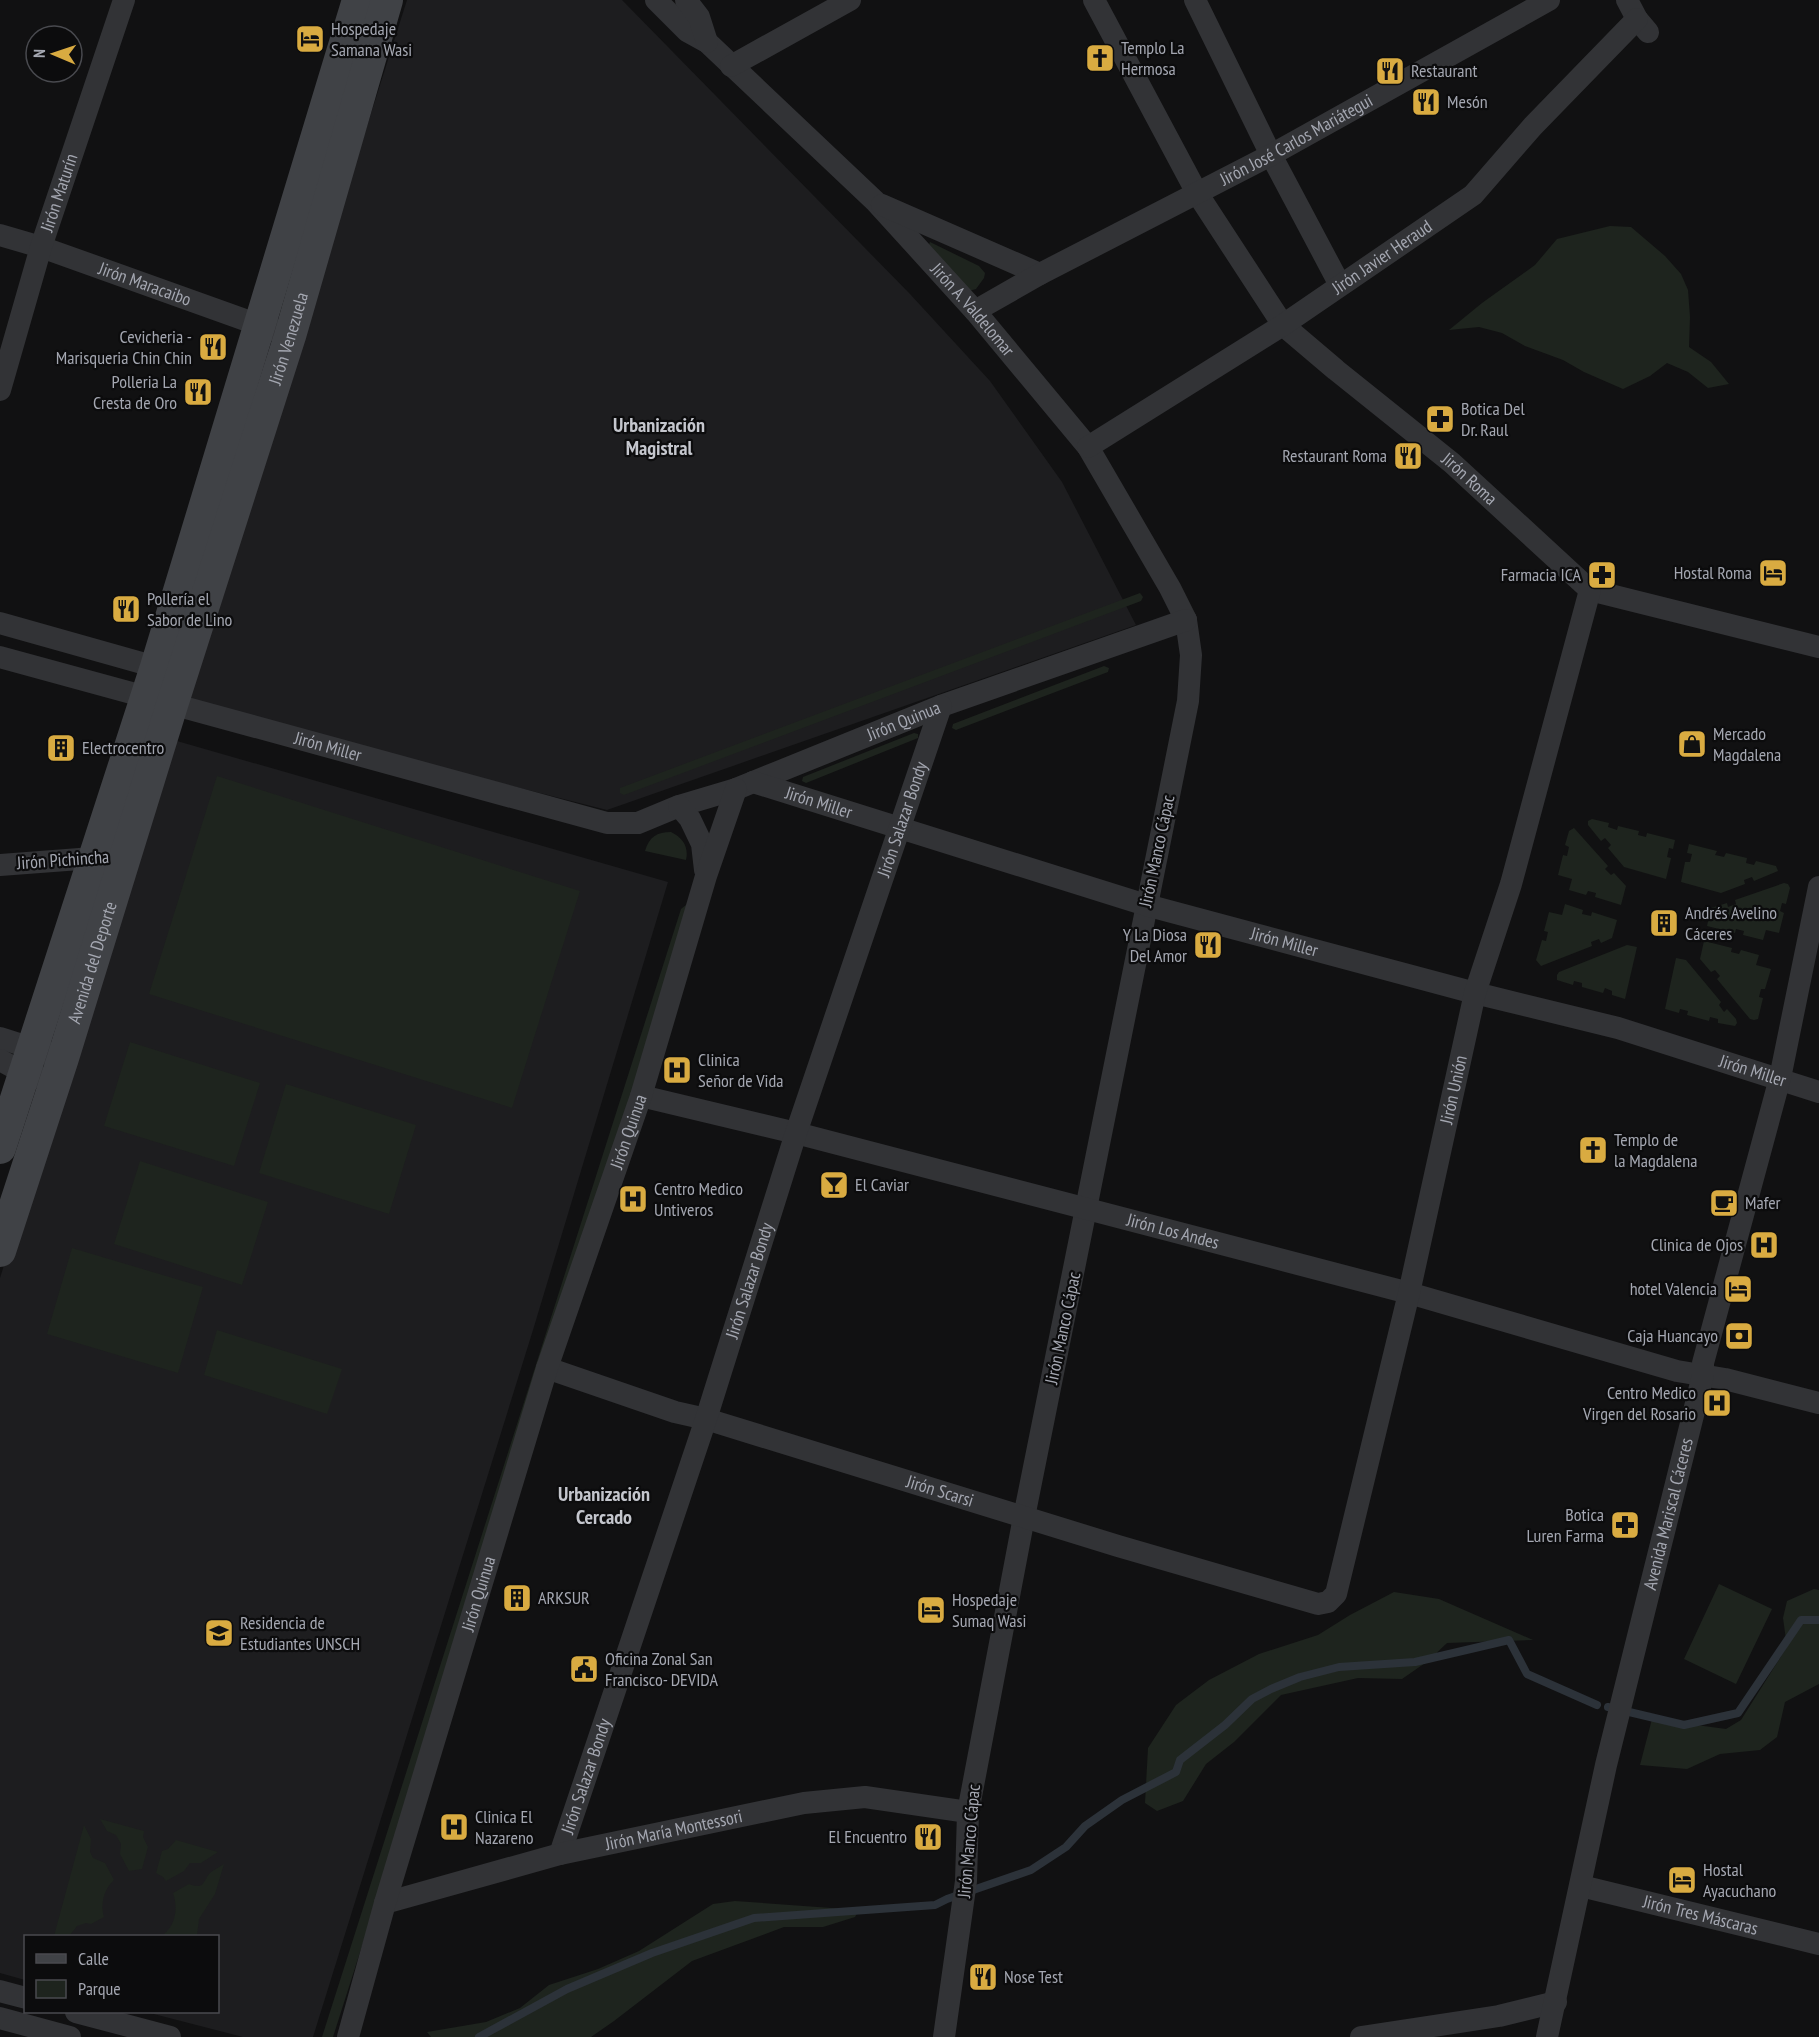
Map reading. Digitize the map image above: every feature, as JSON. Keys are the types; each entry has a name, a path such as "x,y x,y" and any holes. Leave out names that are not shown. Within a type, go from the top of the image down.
{"street":[{"name":"Jirón Maturín","path":"0,390 41,247 124,0"},
{"name":"Jirón Venezuela","path":"169,670 260,326 358,0"},
{"name":"Jirón Venezuela","path":"169,670 290,336 387,0"},
{"name":"Jirón A. Valdelomar","path":"656,0 687,31 706,42 876,202 975,311 1088,447 1170,588 1186,620"},
{"name":"Jirón A. Valdelomar","path":"686,0 699,17 706,42"},
{"path":"731,66 850,0"},
{"name":"Jirón Roma","path":"1094,0 1197,193 1283,325 1452,463 1590,590 1819,647"},
{"path":"1195,0 1271,155 1340,285"},
{"name":"Jirón José Carlos Mariátegui","path":"975,311 1040,274 1271,155 1549,0"},
{"name":"Jirón Javier Heraud","path":"1088,447 1283,325 1473,195 1533,126 1637,17"},
{"path":"876,202 1040,274"},
{"name":"Jirón Maracaibo","path":"0,235 41,247 290,336"},
{"name":"Jirón Unión","path":"1335,1596 1409,1293 1475,993 1511,884 1590,590"},
{"name":"Jirón Quinua","path":"348,2037 385,1903 547,1368 641,1096 706,876 744,785 941,706 1186,620"},
{"name":"Jirón Manco Cápac","path":"944,2037 962,1919 966,1881 968,1812 1024,1517 1188,701 1191,655 1186,620"},
{"path":"0,623 169,670"},
{"path":"0,657 159,702"},
{"name":"Avenida del Deporte","path":"0,1251 125,855 159,702 169,670"},
{"name":"Avenida del Deporte","path":"0,1148 19,1060 94,858 159,702"},
{"name":"Jirón Miller","path":"159,702 607,823 638,823 679,806 744,785 900,827 1146,905 1475,993 1618,1028 1819,1092"},
{"name":"Jirón Salazar Bondy","path":"560,1854 706,1419 796,1133 941,706"},
{"path":"679,806 690,819 702,844 706,876"},
{"name":"Jirón Pichincha","path":"0,865 125,855"},
{"name":"Avenida Mariscal Cáceres","path":"1547,2037 1606,1765 1703,1375 1703,1363 1780,1078 1819,887"},
{"path":"0,1038 19,1060 59,1070"},
{"name":"Jirón Los Andes","path":"641,1096 796,1133 1409,1293 1677,1371 1703,1375 1819,1403"},
{"name":"Jirón Scarsi","path":"547,1368 675,1412 706,1419 1318,1604 1328,1602 1335,1596"},
{"name":"Jirón María Montessori","path":"385,1903 560,1854 804,1803 865,1797 968,1812"},
{"name":"Jirón Tres Máscaras","path":"1581,1886 1819,1944"},
{"path":"0,1991 24,1997"},
{"path":"1361,2037 1499,2016 1556,2002"},
{"path":"80,2013 170,2037"},
{"path":"0,2018 70,2037"}],"shaded area":[{"path":"407,0 622,0 910,294 990,381 1062,482 1136,625 607,810 184,703"},
{"name":"Residencia de Estudiantes UNSCH","path":"170,739 668,882 533,1330 313,2037 243,2037 150,2013 219,2013 219,1935 24,1935 24,1980 0,1973 0,1278"}],"green space":[{"path":"1610,226 1631,227 1665,256 1681,274 1688,290 1689,347 1711,362 1729,384 1708,388 1688,372 1667,363 1650,376 1623,389 1563,360 1525,346 1502,333 1479,327 1449,330 1535,265 1557,239"},
{"path":"930,242 979,266 985,273 976,289 969,291 929,245"},
{"path":"1140,593 1143,597 1141,601 624,795 620,793 620,788"},
{"path":"1104,666 1109,668 1108,672 956,730 952,728 953,724"},
{"path":"914,733 918,734 918,738 806,783 802,781 803,777"},
{"path":"217,776 580,891 512,1108 149,994"},
{"path":"1592,819 1609,823 1608,827 1617,830 1618,826 1639,831 1638,835 1646,837 1647,833 1675,840 1673,849 1669,848 1667,857 1671,858 1666,879 1624,867 1608,848 1611,845 1605,838 1601,841 1588,825 1588,821"},
{"path":"1574,828 1608,866 1605,869 1611,875 1614,873 1626,886 1621,905 1595,897 1596,893 1588,891 1586,895 1569,890 1572,879 1558,875 1563,855 1567,856 1569,847 1565,845 1569,831"},
{"path":"671,832 684,843 687,851 686,860 645,851 654,836"},
{"path":"1689,844 1717,851 1715,855 1724,857 1726,853 1747,858 1746,863 1754,865 1756,861 1776,866 1778,871 1754,881 1752,877 1744,880 1745,884 1721,893 1681,882 1685,862 1690,862 1692,854 1687,853"},
{"path":"1784,883 1790,888 1786,904 1782,903 1780,911 1784,913 1779,933 1766,930 1763,940 1743,935 1744,931 1736,929 1735,933 1707,926 1711,908 1727,903 1728,907 1736,904 1735,900"},
{"path":"1565,904 1583,910 1582,914 1591,916 1592,912 1617,920 1612,938 1601,943 1599,939 1591,942 1592,946 1541,966 1536,960 1542,940 1546,941 1548,932 1544,931 1549,912 1562,915"},
{"path":"686,905 692,910 333,2037 322,2037 681,909"},
{"path":"1704,941 1732,948 1731,952 1739,954 1741,950 1759,955 1756,965 1771,969 1765,989 1761,989 1759,997 1763,998 1758,1019 1750,1019 1717,979 1720,976 1715,970 1711,972 1700,959"},
{"path":"1627,945 1637,947 1625,999 1612,995 1612,991 1605,988 1603,993 1582,987 1582,983 1574,981 1573,985 1557,980 1559,972"},
{"path":"1676,958 1686,960 1721,1002 1719,1005 1724,1012 1727,1009 1736,1019 1735,1026 1718,1023 1718,1019 1710,1017 1709,1021 1687,1015 1688,1011 1680,1009 1679,1013 1665,1009"},
{"path":"130,1042 260,1083 234,1166 104,1126"},
{"path":"286,1084 416,1125 389,1214 259,1173"},
{"path":"140,1161 268,1202 242,1285 114,1244"},
{"path":"72,1248 203,1287 178,1373 47,1334"},
{"path":"217,1330 342,1369 327,1414 204,1375"},
{"path":"1719,1584 1772,1609 1736,1684 1684,1659"},
{"path":"1814,1589 1819,1590 1819,1684 1785,1702 1777,1737 1760,1750 1720,1754 1687,1769 1640,1765 1652,1719 1726,1729 1741,1720 1787,1647 1783,1618 1787,1601"},
{"path":"1394,1592 1439,1599 1533,1640 1447,1643 1428,1661 1402,1679 1358,1678 1281,1695 1234,1742 1206,1764 1183,1801 1157,1811 1145,1803 1148,1748 1176,1705 1209,1680 1259,1654 1318,1635"},
{"path":"100,1819 144,1831 143,1837 148,1847 142,1869 129,1871 120,1854 121,1844 116,1835 107,1831"},
{"path":"84,1825 91,1839 90,1852 93,1858 105,1863 114,1880 104,1897 102,1907 104,1917 91,1924 77,1926 69,1935 54,1935"},
{"path":"176,1840 218,1852 201,1863 190,1863 184,1871 166,1881 156,1873 162,1851 168,1849"},
{"path":"224,1864 215,1894 199,1919 197,1935 164,1935 175,1915 173,1893 189,1884 201,1885 211,1872"},
{"path":"735,1901 859,1910 855,1917 823,1927 784,1927 692,1961 591,2037 431,2037 427,2032 486,2022 520,2008 549,1985 598,1969 639,1951 713,1904"}],"waterway":[{"path":"1608,1707 1684,1725 1738,1713 1801,1620 1819,1620"},
{"path":"479,2037 567,1989 652,1953 754,1918 935,1905 1031,1870 1066,1847 1085,1826 1122,1800 1176,1772 1180,1760 1225,1725 1252,1699 1300,1677 1339,1667 1415,1662 1509,1640 1527,1674 1597,1705"}],"place":[{"name":"Hospedaje Samana Wasi","path":"310,39"},
{"name":"Templo La Hermosa","path":"1100,58"},
{"name":"Restaurant","path":"1390,71"},
{"name":"Mesón","path":"1426,102"},
{"name":"Cevicheria - Marisqueria Chin Chin","path":"213,347"},
{"name":"Polleria La Cresta de Oro","path":"198,392"},
{"name":"Botica Del Dr. Raul","path":"1440,419"},
{"name":"Restaurant Roma","path":"1408,456"},
{"name":"Hostal Roma","path":"1773,573"},
{"name":"Farmacia ICA","path":"1602,575"},
{"name":"Pollería el Sabor de Lino","path":"126,609"},
{"name":"Mercado Magdalena","path":"1692,744"},
{"name":"Electrocentro","path":"61,748"},
{"name":"Andrés Avelino Cáceres","path":"1664,923"},
{"name":"Y La Diosa Del Amor","path":"1208,945"},
{"name":"Clinica Señor de Vida","path":"677,1070"},
{"name":"Templo de la Magdalena","path":"1593,1150"},
{"name":"El Caviar","path":"834,1185"},
{"name":"Centro Medico Untiveros","path":"633,1199"},
{"name":"Mafer","path":"1724,1203"},
{"name":"Clinica de Ojos","path":"1764,1245"},
{"name":"hotel Valencia","path":"1738,1289"},
{"name":"Caja Huancayo","path":"1739,1336"},
{"name":"Centro Medico Virgen del Rosario","path":"1717,1403"},
{"name":"Botica Luren Farma","path":"1625,1525"},
{"name":"ARKSUR","path":"517,1598"},
{"name":"Hospedaje Sumaq Wasi","path":"931,1610"},
{"name":"Residencia de Estudiantes UNSCH","path":"219,1633"},
{"name":"Oficina Zonal San Francisco- DEVIDA","path":"584,1669"},
{"name":"Clinica El Nazareno","path":"454,1827"},
{"name":"El Encuentro","path":"928,1837"},
{"name":"Hostal Ayacuchano","path":"1682,1880"},
{"name":"Nose Test","path":"983,1977"}],"district":[{"name":"Urbanización Magistral","path":"659,436"},
{"name":"Urbanización Cercado","path":"604,1506"}]}
